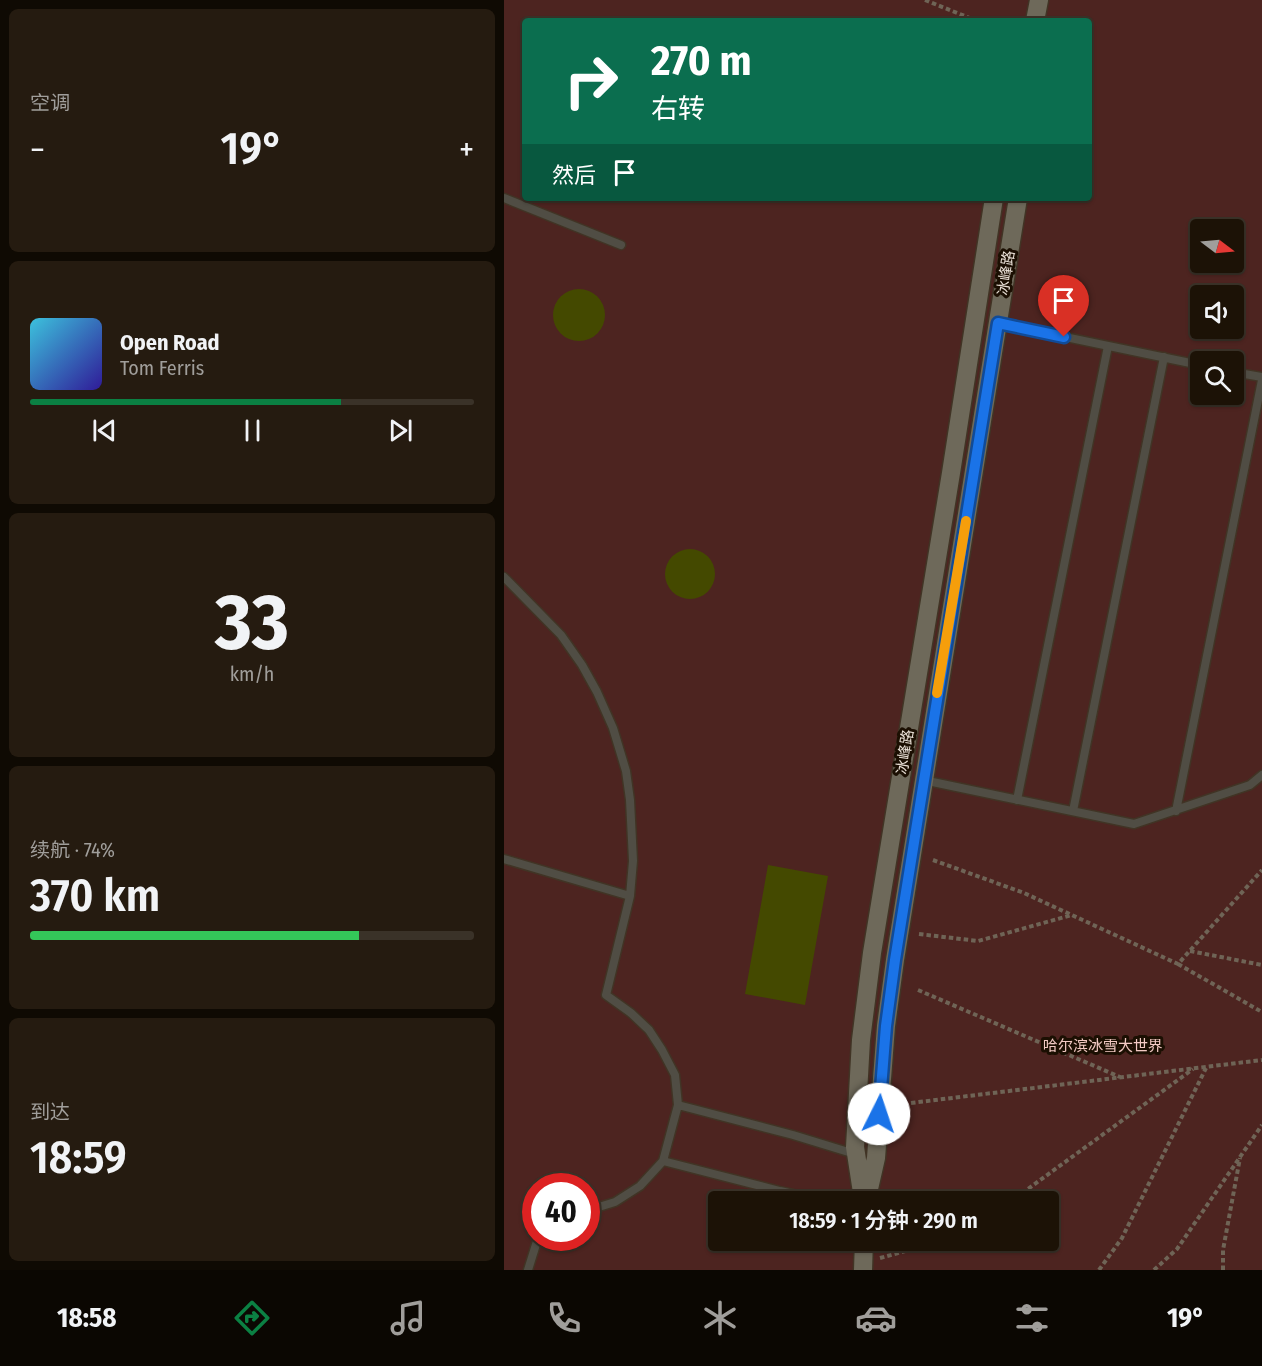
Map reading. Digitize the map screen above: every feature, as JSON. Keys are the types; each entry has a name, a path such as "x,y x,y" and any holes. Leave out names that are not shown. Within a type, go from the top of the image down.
{"street":[{"path":"1036,18 1039,0"},
{"name":"冰峰路","path":"863,1191 855,1154 861,1040 872,953 994,201"},
{"name":"冰峰路","path":"868,1191 876,1158 886,1026 923,780 1017,201"},
{"path":"863,1267 864,1251"}],"lane":[{"path":"504,198 621,245"},
{"path":"998,323 1190,363"},
{"path":"1017,800 1108,346"},
{"path":"1073,812 1164,357"},
{"path":"1176,811 1262,379 1244,375"},
{"path":"504,577 561,635 582,665 613,728 626,771 633,861 630,896 606,995 631,1013 649,1030 675,1075 678,1105 663,1161 640,1186 615,1202 600,1207"},
{"path":"923,780 1134,824 1250,785 1262,775"},
{"path":"504,859 630,896"},
{"path":"678,1105 876,1158"},
{"path":"663,1161 780,1191"},
{"path":"528,1270 534,1251"}],"path":[{"path":"925,0 970,18"},
{"path":"933,861 1024,893 1072,915 1178,964 1262,1012"},
{"path":"1178,964 1262,870"},
{"path":"919,934 978,941 1072,915"},
{"path":"1190,951 1262,965"},
{"path":"918,990 1121,1078"},
{"path":"911,1103 1262,1060"},
{"path":"1099,1270 1122,1238 1207,1067"},
{"path":"1025,1191 1193,1069"},
{"path":"1154,1270 1176,1250 1262,1125"},
{"path":"1223,1270 1223,1250 1240,1157"},
{"path":"863,1267 912,1251"}],"green space":[{"name":"哈尔滨冰雪大世界","path":"504,0 1262,0 1262,1270 504,1270"}],"shaded area":[{"path":"574,289 584,289 598,296 605,315 598,334 584,341 574,341 564,337 557,330 553,320 553,310 557,300 564,293"},
{"path":"685,549 695,549 708,556 715,569 715,579 708,592 695,599 685,599 676,595 669,588 665,579 665,569 669,560 676,553"},
{"path":"768,865 828,876 805,1005 745,994"}],"slow traffic":[{"path":"937,693 966,521"}],"route":[{"path":"879,1114 886,1026 895,960 998,323 1064,337"}]}
